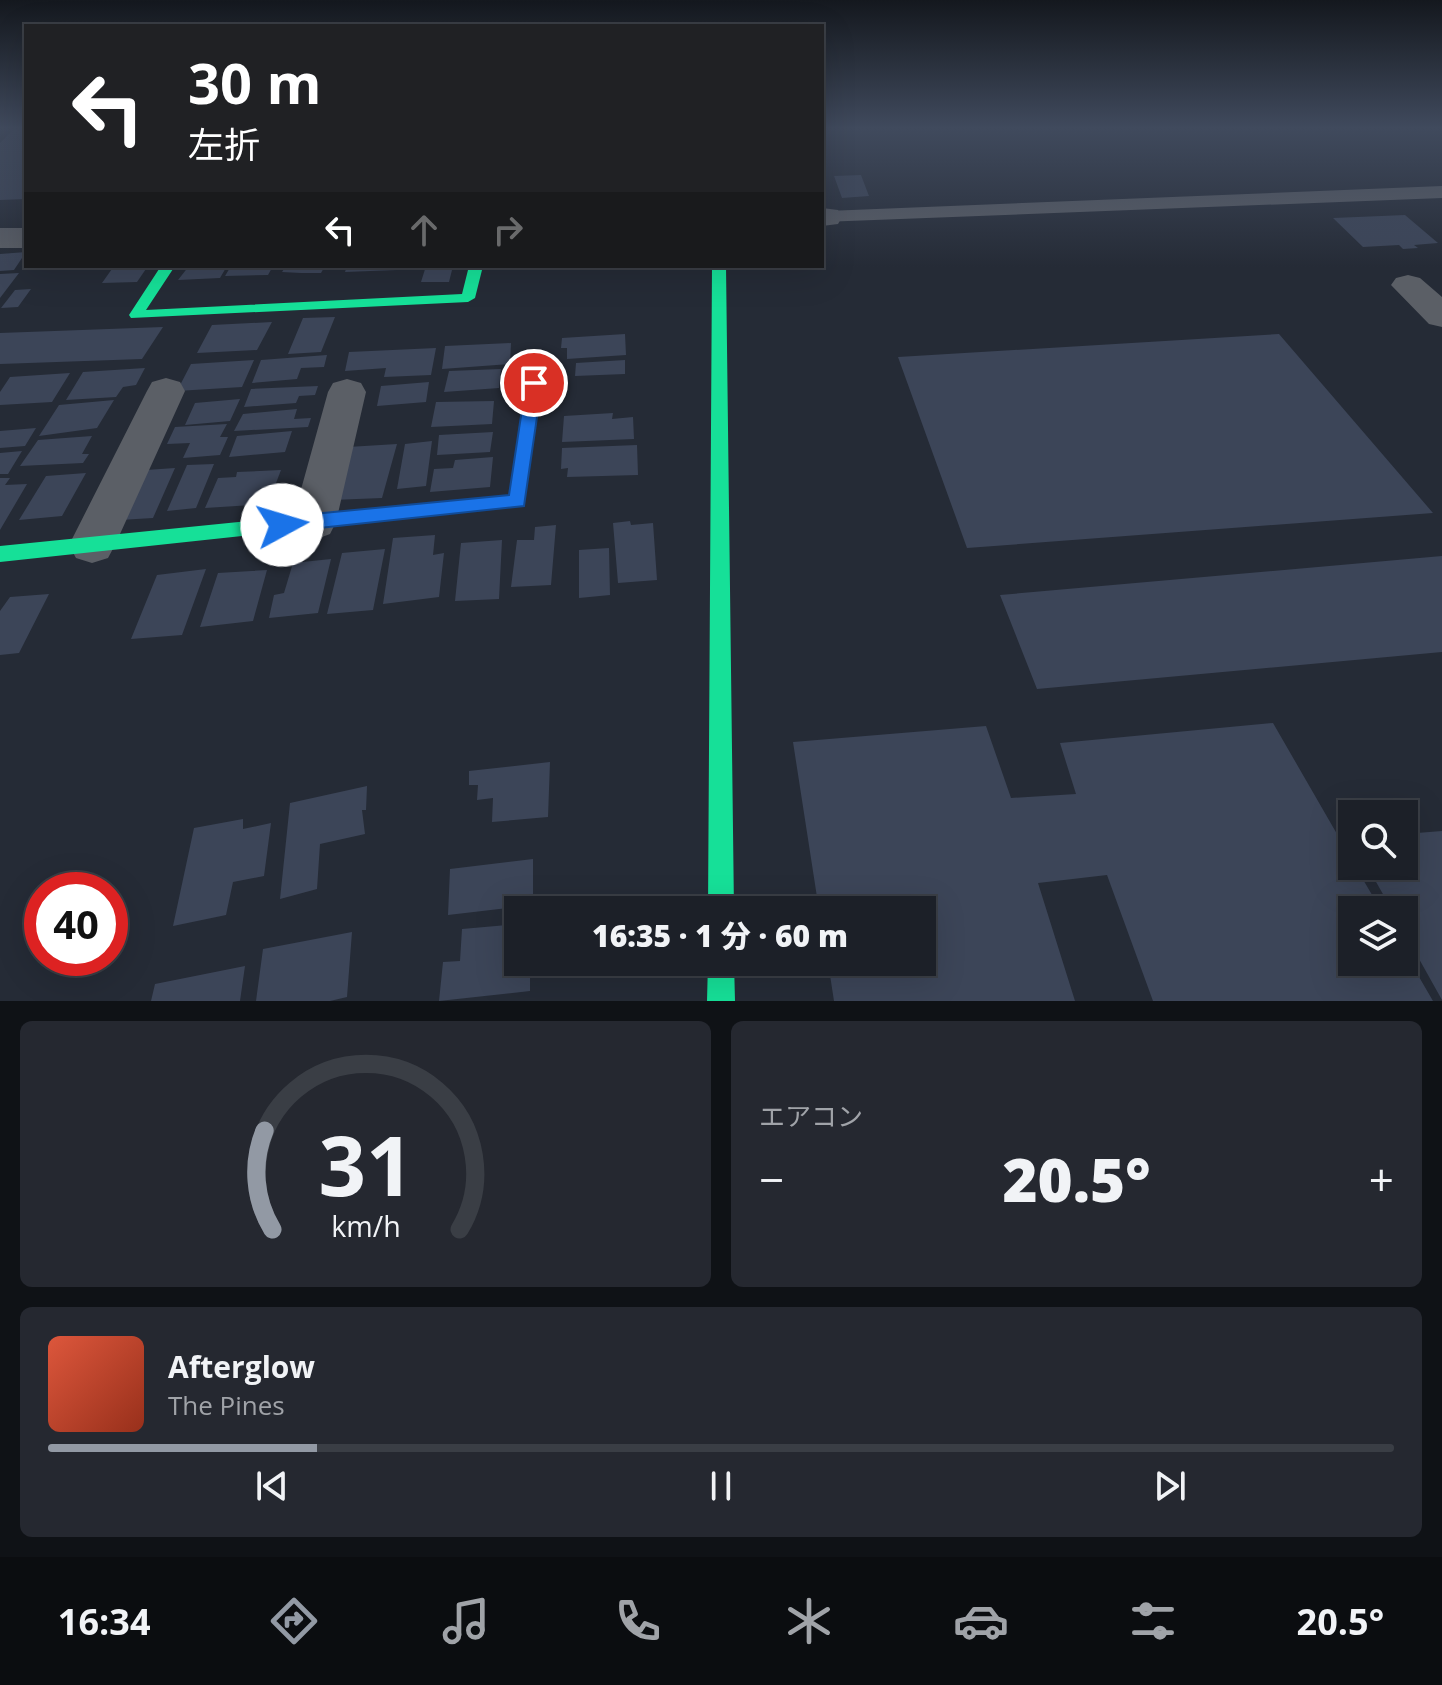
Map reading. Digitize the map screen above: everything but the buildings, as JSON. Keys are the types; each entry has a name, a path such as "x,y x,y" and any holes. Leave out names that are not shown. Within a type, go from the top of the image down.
{"street":[{"path":"0,238 24,238"},
{"path":"167,268 136,315 468,298 476,268"},
{"path":"719,268 721,896"},
{"path":"1408,285 1442,316"},
{"path":"0,554 517,501 534,383"},
{"path":"92,545 166,391"},
{"path":"314,522 347,392"},
{"path":"721,976 721,1001"}],"lane":[{"path":"824,217 1442,192"}],"traffic: fast":[{"path":"167,268 136,315 468,298 476,268"},
{"path":"719,268 721,896"},
{"path":"0,554 517,501 534,383"},
{"path":"721,976 721,1001"}],"route":[{"path":"282,525 517,501 534,383"}]}
